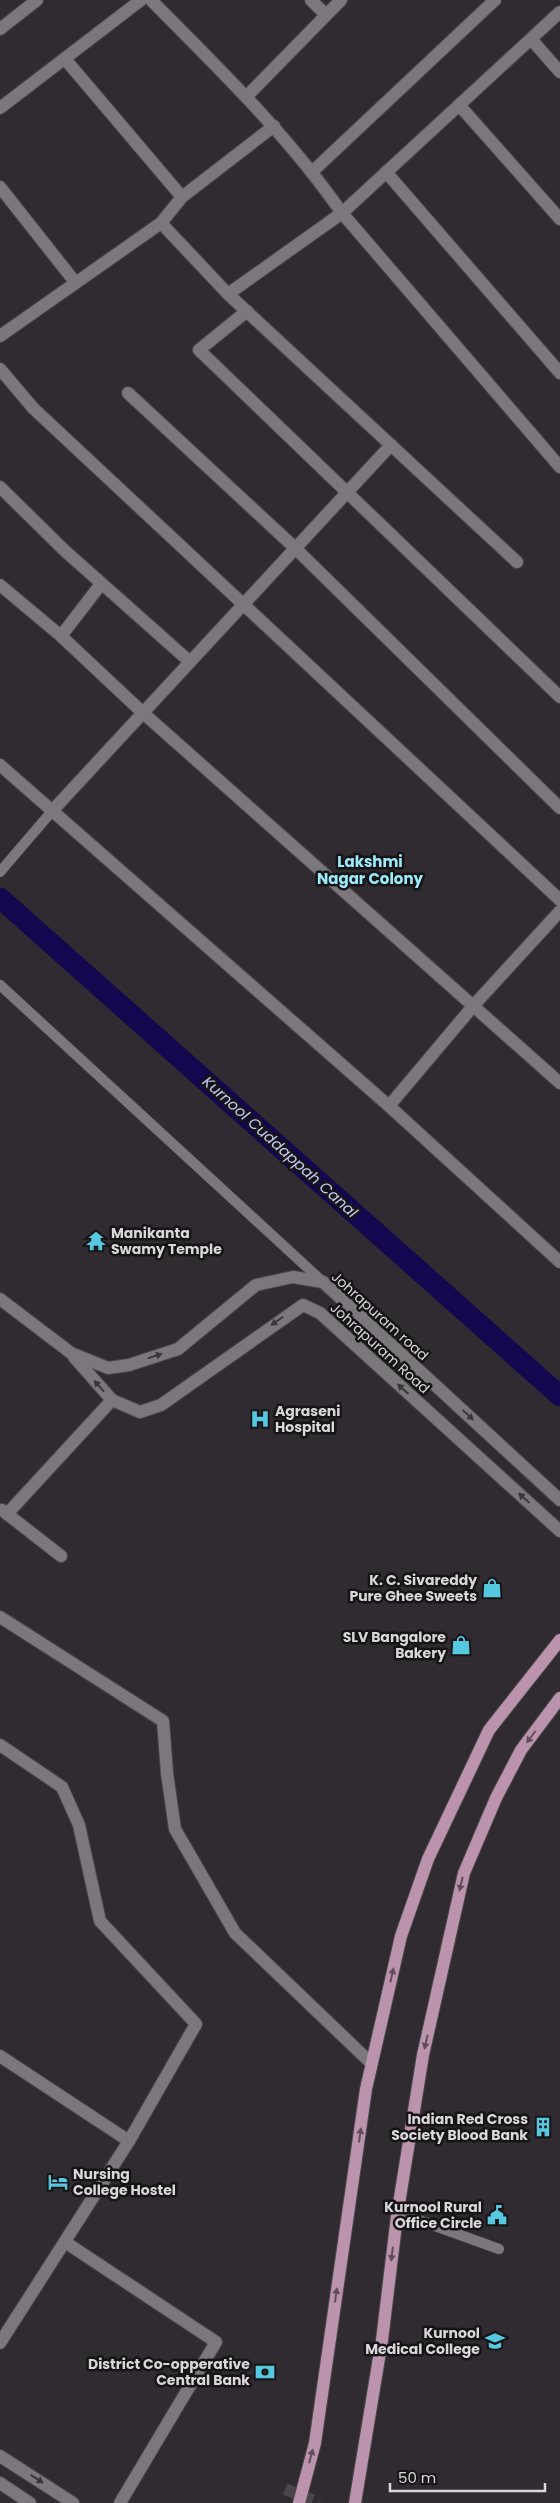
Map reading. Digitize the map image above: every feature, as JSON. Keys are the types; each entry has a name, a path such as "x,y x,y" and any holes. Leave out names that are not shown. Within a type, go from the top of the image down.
{"main road":[{"path":"299,2503 314,2443 371,2064 401,1936 428,1859 489,1730 560,1640"},
{"path":"355,2503 382,2340 397,2216 423,2055 464,1874 496,1798 521,1750 560,1698"}],"street":[{"path":"0,29 37,0"},
{"path":"0,108 141,0"},
{"path":"150,0 274,126 313,171 342,213 560,467"},
{"path":"311,0 326,15"},
{"path":"246,97 341,0"},
{"path":"313,171 495,0"},
{"path":"228,294 342,213 560,12"},
{"path":"531,39 560,72"},
{"path":"65,59 182,197"},
{"path":"459,105 560,219"},
{"path":"0,336 161,223 182,197 274,126"},
{"path":"386,172 560,373"},
{"path":"0,187 75,282"},
{"path":"161,223 228,294 517,562"},
{"path":"247,312 199,350 560,696"},
{"path":"0,369 33,408 560,900"},
{"path":"128,393 294,547 560,808"},
{"path":"53,810 346,490 391,445"},
{"path":"0,487 101,584 189,662"},
{"path":"61,636 101,584"},
{"path":"0,585 61,636 142,712 560,1083"},
{"path":"0,765 389,1106 560,1262"},
{"path":"389,1106 474,1005 560,911"},
{"name":"Johrapuram road","path":"0,1299 71,1354 108,1368 129,1365 178,1349 256,1285 293,1277 323,1282 560,1500"},
{"name":"Johrapuram Road","path":"71,1354 112,1400 140,1412 161,1405 303,1305 320,1313 560,1531"},
{"path":"61,1556 3,1511 112,1400"},
{"path":"0,1617 163,1721 167,1773 176,1830 235,1933 371,2064"},
{"path":"0,1745 62,1787 79,1825 100,1921 196,2024 129,2141 0,2343"},
{"path":"0,2056 129,2141"},
{"path":"65,2242 216,2342 120,2503"},
{"path":"0,2456 73,2503"},
{"path":"0,2483 30,2503"}],"lane":[{"path":"0,872 53,810"},
{"path":"0,985 323,1282"},
{"path":"397,2216 410,2218 499,2249"}],"waterway":[{"name":"Kurnool Cuddappah Canal","path":"0,898 560,1396"}],"tunnel":[{"path":"285,2489 319,2503"}],"place":[{"name":"Manikanta Swamy Temple","path":"96,1241"},
{"name":"Agraseni Hospital","path":"260,1419"},
{"name":"K. C. Sivareddy Pure Ghee Sweets","path":"492,1588"},
{"name":"SLV Bangalore Bakery","path":"461,1645"},
{"name":"Indian Red Cross Society Blood Bank","path":"543,2127"},
{"name":"Nursing College Hostel","path":"58,2182"},
{"name":"Kurnool Rural Office Circle","path":"497,2215"},
{"name":"Kurnool Medical College","path":"495,2341"},
{"name":"District Co-opperative Central Bank","path":"265,2372"}],"district":[{"name":"Lakshmi Nagar Colony","path":"370,870"}]}
